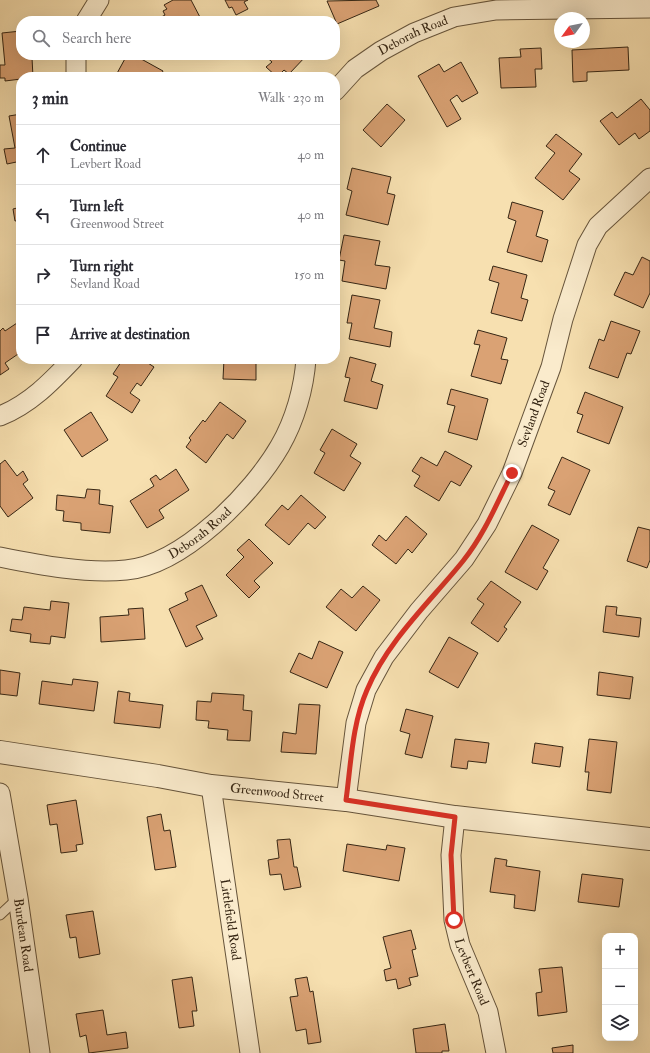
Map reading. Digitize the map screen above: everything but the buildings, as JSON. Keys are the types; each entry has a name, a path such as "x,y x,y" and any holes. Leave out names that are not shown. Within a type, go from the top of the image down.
{"street":[{"path":"89,16 99,0"},
{"name":"Deborah Road","path":"340,85 354,69 381,51 414,33 454,17 496,10 650,8"},
{"path":"76,60 76,72"},
{"name":"Sevland Road","path":"346,800 356,723 366,690 384,657 419,611 464,559 487,524 512,473 551,367 563,319 587,245 598,226 650,178"},
{"path":"0,416 16,410 46,387 68,364"},
{"name":"Deborah Road","path":"0,557 30,563 91,571 127,570 151,564 175,552 210,528 254,484 280,445 296,411 305,374 306,364"},
{"name":"Greenwood Street","path":"0,752 158,776 211,786 346,800 455,817 650,839"},
{"name":"Littlefield Road","path":"211,786 250,1053"},
{"name":"Burdean Road","path":"0,793 18,898 40,1053"},
{"name":"Levbert Road","path":"455,817 451,855 454,920 460,945 488,1012 496,1053"}],"lane":[{"path":"0,915 18,898"}],"route":[{"path":"454,920 451,855 455,817 346,800 356,723 366,690 384,657 419,611 464,559 487,524 512,473"}]}
